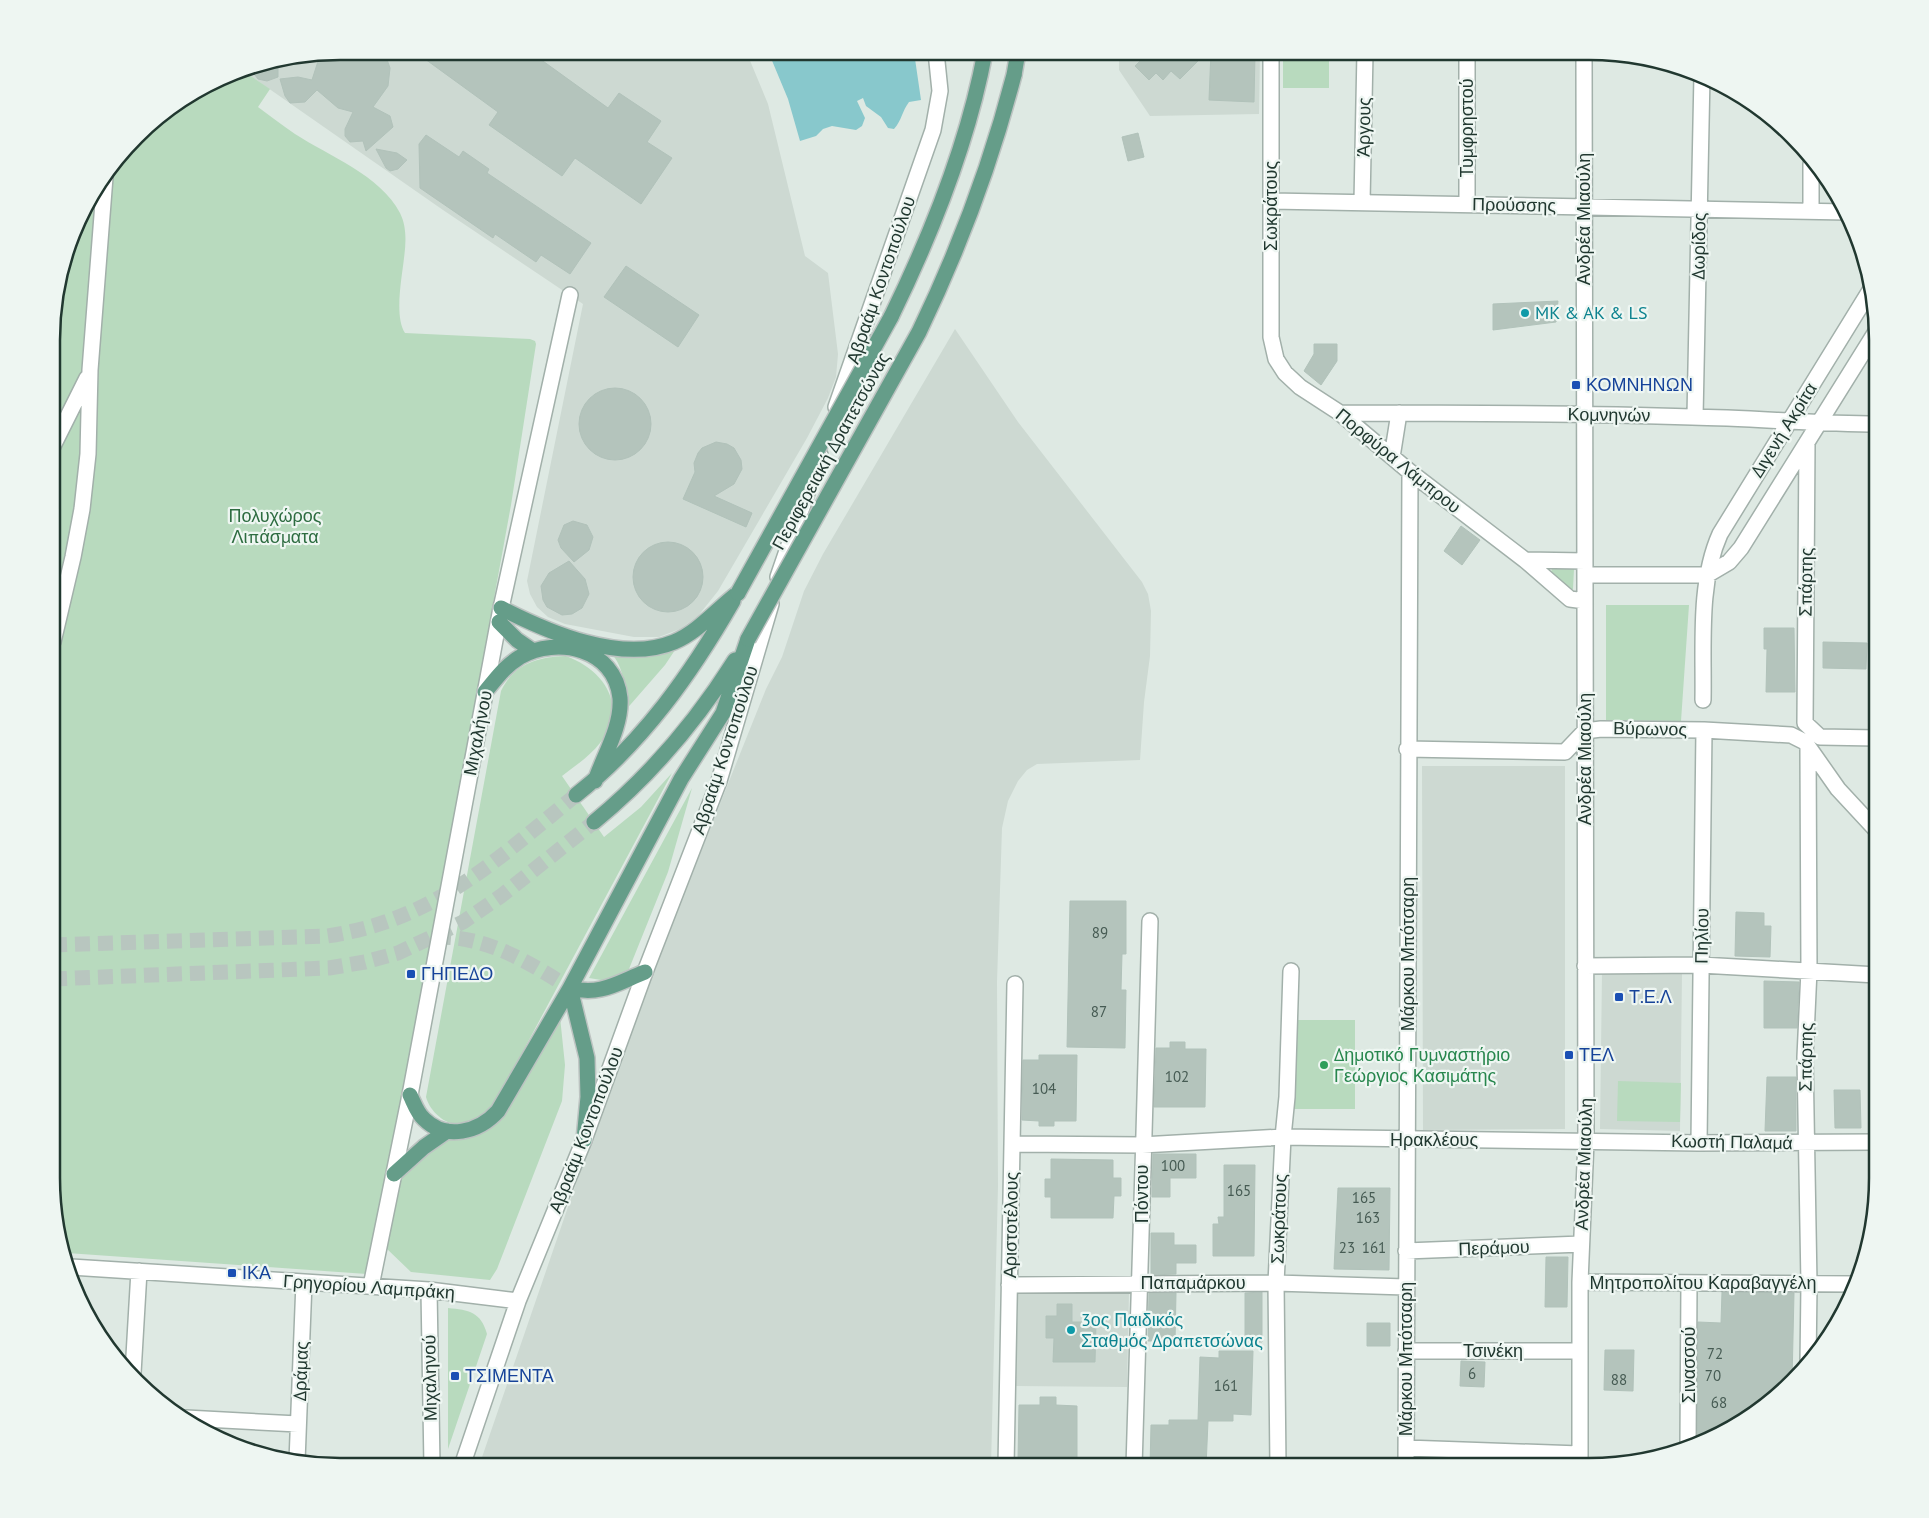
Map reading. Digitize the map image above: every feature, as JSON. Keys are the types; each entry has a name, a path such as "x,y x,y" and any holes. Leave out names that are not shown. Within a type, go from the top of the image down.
{"main road":[{"name":"Περιφερειακή Δραπετσώνας","path":"576,795 595,781 640,735 698,660 738,593 891,317 908,282 958,157 984,60"},
{"name":"Περιφερειακή Δραπετσώνας","path":"594,822 631,790 663,756 698,714 748,638 919,332 938,293 988,168 1017,60"},
{"path":"500,615 587,643 640,649 675,642 693,631 738,593"},
{"path":"500,615 516,640 533,651"},
{"path":"410,1095 422,1118 432,1126 447,1131 478,1128 489,1121 498,1111 570,988 681,779 723,713 748,638"},
{"path":"485,692 506,667 533,651 558,645 578,648 593,655 605,665 616,682 620,697 620,714 595,781"},
{"path":"570,988 591,992 601,990 645,972"},
{"path":"570,988 587,1058 588,1096 584,1140"},
{"path":"394,1174 424,1147 447,1131"}],"street":[{"name":"Αβραάμ Κοντοπούλου","path":"465,1458 518,1301 584,1140 645,972 720,781 788,546 925,155 936,115 940,91 937,60"},
{"name":"Σωκράτους","path":"1271,60 1271,337 1276,359"},
{"name":"Άργους","path":"1362,202 1365,60"},
{"name":"Τυμφρηστού","path":"1467,60 1467,204"},
{"name":"Ανδρέα Μιαούλη","path":"1580,1458 1580,1282 1586,1141 1584,60"},
{"name":"Δωρίδος","path":"1695,417 1702,84"},
{"path":"1811,169 1811,212"},
{"path":"60,612 82,509 88,454 90,370 104,189"},
{"name":"Προύσσης","path":"1271,201 1838,212"},
{"name":"Μιχαλήνου","path":"394,1174 500,615 570,295"},
{"name":"Διγενή Ακρίτα","path":"1707,574 1720,534 1866,297"},
{"name":"Διγενή Ακρίτα","path":"1585,568 1707,574 1729,562 1741,548 1869,341"},
{"name":"Πορφύρα Λάμπρου","path":"1276,359 1285,373 1300,387 1340,413 1410,472 1525,560 1570,599 1584,601"},
{"path":"60,433 90,370"},
{"name":"Κομνηνών","path":"1340,413 1584,414 1695,417 1818,424 1869,424"},
{"path":"1392,457 1399,413"},
{"name":"Σπάρτης","path":"1807,442 1805,723 1820,737 1869,738"},
{"name":"Μάρκου Μπότσαρη","path":"1406,1458 1407,748 1410,472"},
{"path":"1525,560 1585,568"},
{"path":"1703,700 1707,574"},
{"name":"Βύρωνος","path":"1585,731 1601,729 1704,730 1792,735 1805,742 1838,789 1869,822"},
{"name":"Πηλίου","path":"1699,1143 1704,730"},
{"path":"1407,748 1565,752 1585,731"},
{"name":"Σπάρτης","path":"1808,748 1809,970 1805,1057 1805,1143 1810,1284 1808,1352"},
{"name":"Πόντου","path":"1134,1458 1141,1283 1142,1145 1150,921"},
{"path":"1585,966 1701,965 1869,974"},
{"name":"Σωκράτους","path":"1278,1458 1276,1283 1282,1137 1288,1097 1291,971"},
{"name":"Αριστοτέλους","path":"1006,1458 1015,984"},
{"name":"Ηρακλέους","path":"1012,1144 1142,1145 1282,1137 1586,1141"},
{"name":"Κωστή Παλαμά","path":"1586,1141 1699,1143 1869,1142"},
{"path":"371,1286 394,1174"},
{"name":"Περάμου","path":"1406,1251 1581,1244"},
{"name":"Γρηγορίου Λαμπράκη","path":"75,1267 429,1290 518,1301"},
{"path":"132,1366 139,1272"},
{"name":"Δράμας","path":"298,1455 304,1282"},
{"name":"Μητροπολίτου Καραβαγγέλη","path":"1580,1282 1848,1284"},
{"name":"Παπαμάρκου","path":"1009,1284 1276,1283 1406,1287"},
{"name":"Σινασσού","path":"1688,1440 1689,1283"},
{"name":"Μιχαληνού","path":"429,1290 432,1458"},
{"name":"Τσινέκη","path":"1406,1351 1580,1351"},
{"path":"196,1419 298,1424"},
{"path":"1406,1448 1551,1458"}],"shaded area":[{"path":"340,60 750,60 768,104 805,256 828,273 838,354 836,377 828,398 807,438 718,591 698,616 680,629 659,637 634,637 565,624 548,617 537,607 530,594 527,581 583,304 443,210 249,75 285,65"},
{"path":"1119,60 1260,60 1259,114 1150,116 1119,70"},
{"path":"955,329 1018,422 1142,582 1148,594 1151,611 1150,656 1144,702 1140,760 1037,764 1027,770 1018,781 1008,801 1002,828 997,982 998,1186 991,1458 482,1458 625,1041 766,689 782,657 804,591 823,554"},
{"path":"1422,766 1565,766 1565,1129 1423,1130"},
{"path":"1602,973 1682,974 1680,1131 1600,1129"},
{"path":"1018,1290 1129,1292 1127,1387 1016,1386"}],"green space":[{"path":"1283,60 1329,60 1329,88 1283,88"},
{"name":"Πολυχώρος Λιπάσματα","path":"250,75 270,89 258,107 295,134 367,177 391,200 400,213 405,229 405,252 399,307 405,333 530,339 535,341 536,344 511,505 432,938 367,1274 71,1253 62,1215 60,1178 60,340 62,303 65,285 81,233 97,200 129,155 155,129 184,107 216,89"},
{"path":"1552,569 1574,569 1573,589 1570,589 1551,572"},
{"path":"1606,605 1689,605 1681,721 1606,720"},
{"path":"679,644 665,665 624,712 624,686 621,670 607,649"},
{"path":"566,656 580,662 601,680 608,691 612,703 612,716 608,729 600,743 587,757 562,776 604,837 641,807 672,773 492,1109 473,1122 458,1125 444,1120 438,1115 426,1097 501,691 506,682 520,668 536,660"},
{"path":"692,788 668,872 629,969 607,981 589,978"},
{"path":"560,1017 565,1065 562,1101 497,1269 490,1280 411,1272 386,1248 398,1186 405,1170 445,1140 471,1136"},
{"name":"Δημοτικό Γυμναστήριο Γεώργιος Κασιμάτης","path":"1293,1020 1355,1020 1355,1109 1293,1109"},
{"path":"1618,1081 1681,1083 1680,1122 1617,1121"},
{"path":"448,1308 468,1311 478,1317 487,1334 448,1449"}],"water":[{"path":"772,60 915,60 921,100 909,102 894,129 888,128 881,117 866,106 863,98 857,101 865,118 862,126 856,130 832,126 823,129 816,136 800,141 788,99"}],"building":[{"path":"387,60 390,68 388,86 373,107 390,116 393,127 366,151 363,141 350,142 345,136 345,129 353,112 338,108 317,90 305,102 290,103 285,96 280,79 298,77 312,80 318,61"},
{"path":"426,60 541,60 608,108 619,93 661,121 647,142 672,158 641,204 575,158 562,176 489,125 498,112"},
{"path":"1141,60 1199,60 1180,79 1171,71 1163,80 1156,73 1149,80 1135,66"},
{"path":"1211,60 1255,60 1254,102 1209,100"},
{"path":"278,67 278,77 267,81 258,79 254,74"},
{"path":"1138,133 1144,157 1128,161 1122,137"},
{"path":"426,135 459,157 463,151 489,169 487,173 591,243 570,274 541,255 536,262 495,234 493,238 420,188 419,144"},
{"path":"376,149 397,153 407,160 398,169 390,171 386,168"},
{"path":"626,266 699,315 678,347 604,297"},
{"name":"MK & AK & LS","path":"1558,301 1556,322 1493,330 1493,304"},
{"path":"1314,344 1337,344 1337,361 1321,385 1304,371 1314,354"},
{"path":"615,388 635,394 645,404 651,424 645,444 635,454 615,460 595,454 585,444 579,424 585,404 595,394"},
{"path":"716,442 727,444 734,448 741,460 742,469 734,484 714,496 752,513 746,527 683,499 695,472 694,463 698,453 702,448"},
{"path":"573,521 587,525 593,537 589,550 574,562 561,548 558,540 564,525"},
{"path":"1461,526 1480,540 1462,565 1444,551"},
{"path":"668,542 681,545 693,552 700,564 703,577 700,590 693,602 681,609 668,612 655,609 643,602 636,590 633,577 636,564 643,552 655,545"},
{"path":"569,561 585,579 589,594 582,608 572,614 562,615 547,607 543,600 541,586 549,573"},
{"path":"1764,628 1794,628 1795,692 1766,692 1767,649 1764,649"},
{"path":"1823,642 1867,643 1866,669 1823,668"},
{"path":"1070,901 1126,901 1126,954 1122,954 1121,990 1126,990 1125,1048 1067,1047"},
{"path":"1736,912 1764,913 1764,926 1771,926 1770,957 1735,956"},
{"path":"1764,981 1799,982 1797,1028 1764,1028"},
{"path":"1170,1042 1185,1042 1185,1049 1206,1049 1205,1107 1154,1107 1156,1048 1170,1048"},
{"path":"1039,1055 1077,1055 1076,1121 1054,1121 1054,1126 1039,1126 1039,1121 1022,1120 1023,1060 1039,1060"},
{"path":"1767,1077 1796,1077 1796,1131 1765,1131"},
{"path":"1834,1090 1860,1090 1861,1128 1835,1128"},
{"path":"1153,1154 1196,1154 1196,1178 1170,1178 1170,1197 1152,1197"},
{"path":"1051,1159 1113,1160 1113,1178 1121,1178 1121,1196 1114,1196 1113,1218 1051,1218 1051,1197 1045,1197 1045,1179 1051,1179"},
{"path":"1224,1165 1255,1165 1254,1256 1213,1256 1213,1224 1219,1224 1218,1217 1224,1217"},
{"path":"1338,1188 1390,1188 1389,1270 1334,1269"},
{"path":"1151,1233 1174,1233 1174,1245 1196,1245 1196,1263 1176,1263 1176,1274 1151,1275"},
{"path":"1546,1257 1568,1257 1567,1307 1545,1307"},
{"path":"1262,1292 1262,1342 1245,1342 1245,1293"},
{"path":"1722,1292 1794,1293 1792,1371 1774,1389 1745,1411 1697,1436 1698,1322 1721,1323"},
{"path":"1149,1293 1176,1293 1175,1341 1148,1341"},
{"name":"3ος Παιδικός Σταθμός Δραπετσώνας","path":"1057,1304 1072,1304 1072,1322 1096,1322 1095,1362 1053,1362 1054,1338 1046,1338 1046,1316 1057,1316"},
{"path":"1367,1323 1390,1323 1390,1346 1367,1346"},
{"path":"1605,1350 1634,1350 1633,1391 1604,1390"},
{"path":"1219,1351 1253,1351 1251,1415 1233,1414 1233,1421 1208,1421 1206,1458 1150,1458 1151,1425 1169,1425 1169,1420 1198,1420 1200,1357 1219,1358"},
{"path":"1461,1361 1485,1362 1484,1387 1460,1386"},
{"path":"1040,1397 1056,1397 1056,1405 1077,1406 1077,1458 1018,1458 1019,1405 1040,1405"}],"tunnel":[{"path":"60,945 327,936 365,928 432,902 462,884 518,843 576,795"},
{"path":"60,979 329,968 365,962 398,953 463,922 501,896 594,822"},
{"path":"436,937 473,941 506,952 570,988"}],"place":[{"name":"MK & AK & LS","path":"1525,313"},
{"name":"ΚΟΜΝΗΝΩΝ","path":"1576,385"},
{"name":"ΓΗΠΕΔΟ","path":"411,974"},
{"name":"Τ.Ε.Λ","path":"1619,997"},
{"name":"ΤΕΛ","path":"1569,1055"},
{"name":"Δημοτικό Γυμναστήριο Γεώργιος Κασιμάτης","path":"1324,1065"},
{"name":"ΙΚΑ","path":"232,1273"},
{"name":"3ος Παιδικός Σταθμός Δραπετσώνας","path":"1071,1330"},
{"name":"ΤΣΙΜΕΝΤΑ","path":"455,1376"}]}
